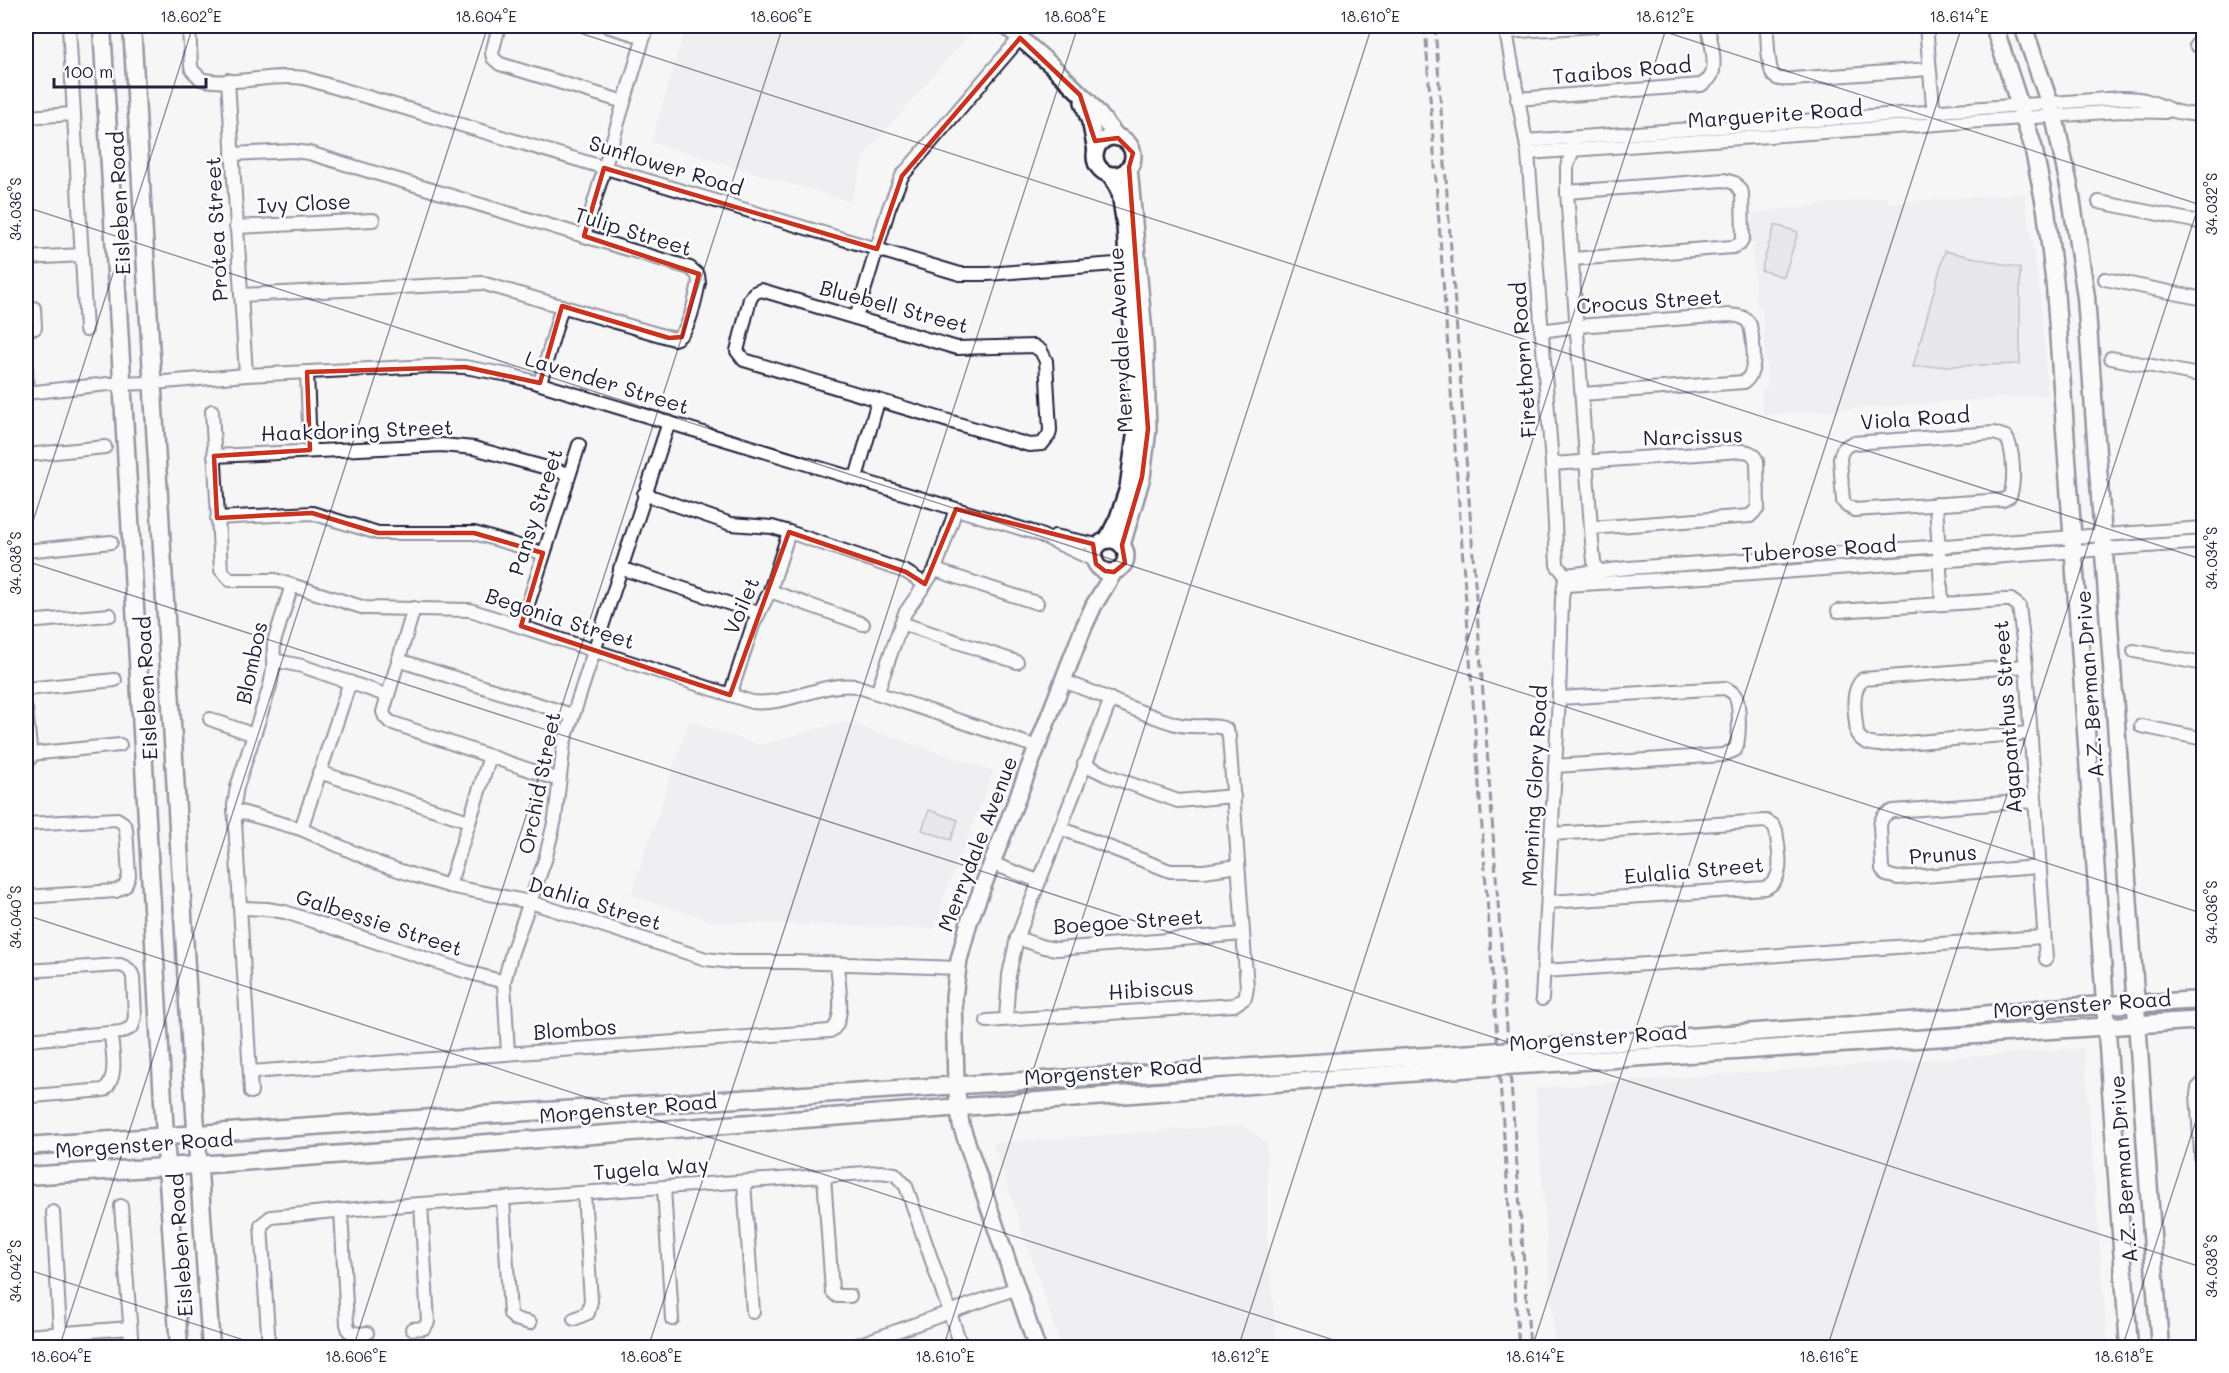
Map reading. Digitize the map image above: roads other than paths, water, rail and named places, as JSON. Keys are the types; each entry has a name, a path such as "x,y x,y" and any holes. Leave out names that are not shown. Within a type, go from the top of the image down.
{"main road":[{"name":"Eisleben Road","path":"102,26 179,1347"},
{"name":"Eisleben Road","path":"132,26 196,1134 211,1347"},
{"name":"A.Z. Berman Drive","path":"1994,26 2023,112 2040,176 2055,286 2129,1347"},
{"name":"A.Z. Berman Drive","path":"2023,26 2057,111 2082,263 2160,1347"},
{"name":"Morgenster Road","path":"1538,1056 2106,1005 2204,1000"},
{"name":"Morgenster Road","path":"26,1146 956,1084 1474,1060 2204,1020"},
{"name":"Morgenster Road","path":"26,1176 958,1107 1474,1060"}],"street":[{"path":"69,26 86,330"},
{"name":"Sunflower Road","path":"189,26 191,66 196,76 206,80 284,76 304,78 960,274 1128,263"},
{"path":"499,26 492,53 493,58 500,64 624,102"},
{"path":"584,236 645,31 607,26"},
{"path":"1006,26 1057,70 1089,102 1118,138"},
{"path":"1505,29 1594,26"},
{"name":"Taaibos Road","path":"1517,99 1701,85 1709,80 1713,71 1710,31 1706,26"},
{"path":"1767,26 1771,67 1777,78 1792,79 1929,69"},
{"path":"1926,26 1934,117"},
{"name":"Firethorn Road","path":"1505,29 1527,147 1552,464 1557,565 1565,580"},
{"path":"856,318 892,199 902,176 1020,38"},
{"name":"Protea Street","path":"228,80 246,375"},
{"path":"26,84 26,117 74,114"},
{"path":"1080,94 1091,124 1098,166 1111,175 1121,174 1129,167 1133,158 1131,148 1124,140 1118,138 1103,141 1096,151"},
{"path":"2057,111 2066,102 2134,98 2159,103 2170,110 2204,117"},
{"path":"2057,111 2165,112 2170,110"},
{"name":"Marguerite Road","path":"1527,147 1934,117 2057,111"},
{"path":"1572,143 1567,167 1567,192 1591,528 1594,561 1599,577"},
{"name":"Tulip Street","path":"232,154 293,151 309,153 690,268 697,273 699,283 686,329 680,337 669,338 490,284 467,282 241,295"},
{"name":"Merrydale Avenue","path":"1094,605 1104,551 1118,518 1130,476 1142,384 1129,167"},
{"name":"Merrydale Avenue","path":"1111,175 1120,193 1142,384"},
{"path":"1567,192 1724,180 1735,183 1742,193 1743,237 1740,244 1733,247 1572,259"},
{"path":"2099,202 2204,223"},
{"name":"Ivy Close","path":"236,227 373,220"},
{"path":"26,258 82,255"},
{"path":"2105,279 2204,299"},
{"name":"Bluebell Street","path":"761,290 856,318 957,348 1034,346 1041,351 1046,361 1049,435 1042,444 1029,446 750,363 741,358 737,351 750,299 761,290"},
{"path":"540,383 562,306"},
{"path":"26,308 34,308 35,328"},
{"name":"Crocus Street","path":"1541,331 1577,326 1729,315 1746,319 1751,333 1753,370 1744,382 1582,394"},
{"path":"2111,358 2204,376"},
{"path":"26,366 26,392"},
{"name":"Lavender Street","path":"26,392 246,375 456,366 540,383 1036,533 1104,551"},
{"path":"307,372 310,450"},
{"path":"856,478 878,401"},
{"name":"Begonia Street","path":"212,411 221,570 227,578 235,581 275,580 365,608 470,609 752,702 769,703 842,686 856,686 1037,747"},
{"name":"Orchid Street","path":"508,1053 504,982 552,833 564,743 669,422"},
{"name":"Viola Road","path":"1994,433 2006,437 2010,443 2014,482 2010,496 2003,500 1936,504 1863,510 1855,510 1847,506 1843,501 1840,458 1842,451 1853,443 1994,433"},
{"name":"Haakdoring Street","path":"214,456 411,445 463,446 569,474"},
{"name":"Pansy Street","path":"521,626 579,445"},
{"path":"26,455 105,447"},
{"name":"Narcissus","path":"1552,464 1741,451 1748,451 1757,461 1758,508 1750,516 1591,528"},
{"path":"644,494 731,524 772,527 789,532 900,570 925,584"},
{"path":"1936,504 1942,603"},
{"path":"877,693 901,623 911,603 935,570 956,509"},
{"path":"217,518 312,513 378,533 474,533 543,553"},
{"path":"2102,543 2204,528"},
{"name":"Voilet","path":"730,695 758,613 770,591 789,532"},
{"path":"26,551 111,542"},
{"path":"2074,544 2204,542"},
{"name":"Tuberose Road","path":"1565,580 1940,546 2074,544"},
{"name":"Tuberose Road","path":"1599,577 1941,561 2074,544"},
{"name":"Merrydale Avenue","path":"1037,1347 971,1157 958,1107 954,1023 958,968 969,922 1094,605 1114,572 1122,567 1126,559 1125,549 1104,551"},
{"path":"1104,551 1105,571 1114,572"},
{"path":"620,568 758,613"},
{"path":"935,570 1037,603"},
{"name":"Morning Glory Road","path":"1542,999 1549,902 1562,598 1565,580"},
{"name":"Blombos","path":"251,1092 234,810 237,788 270,686 274,642 292,585"},
{"path":"770,591 863,624"},
{"name":"Agapanthus Street","path":"1838,611 2003,600 2017,603 2021,611 2026,666 2046,959"},
{"path":"414,608 382,712 388,720 559,780"},
{"path":"26,622 110,615"},
{"path":"901,623 1017,662"},
{"path":"2134,651 2204,664"},
{"path":"273,660 302,666 386,695"},
{"path":"398,660 572,715"},
{"path":"2026,666 1863,679 1856,685 1855,692 1857,734 1861,740 1879,745 2030,733"},
{"path":"26,689 116,680"},
{"name":"Hibiscus","path":"987,1021 1234,1005 1245,998 1247,988 1234,796 1229,736 1226,729 1219,726 1197,727 1177,724 1063,681"},
{"path":"301,829 350,682"},
{"path":"1555,766 1724,755 1735,750 1739,739 1736,698 1725,688 1559,698"},
{"path":"1006,1019 1009,975 1017,938 1111,699"},
{"path":"26,709 28,760 120,745"},
{"path":"210,719 254,735"},
{"path":"2140,726 2204,739"},
{"path":"448,886 489,756"},
{"path":"1084,765 1178,801 1234,796"},
{"path":"319,772 469,821"},
{"name":"Prunus","path":"2034,801 1887,813 1881,818 1880,825 1882,869 1886,875 1898,878 2038,867"},
{"name":"Dahlia Street","path":"234,810 301,829 380,864 448,886 530,902 706,959 732,962 958,968"},
{"path":"26,824 117,819 126,829 129,876 125,886 116,891 26,897"},
{"name":"Eulalia Street","path":"1549,902 1765,888 1776,882 1779,874 1776,831 1773,825 1766,821 1551,834"},
{"path":"1060,828 1170,871 1204,871 1238,866"},
{"path":"992,863 1038,881"},
{"name":"Galbessie Street","path":"241,908 285,912 504,982"},
{"name":"Boegoe Street","path":"1017,938 1057,949 1243,934"},
{"path":"1544,971 2043,937"},
{"name":"Blombos","path":"250,1072 830,1031 837,1026 840,1016 837,964"},
{"path":"26,972 120,965 128,968 133,977 135,1017 132,1027 122,1032 26,1040"},
{"path":"26,1094 33,1096 104,1090 111,1082 113,1073 111,1034"},
{"path":"2204,1082 2198,1088 2197,1094 2204,1197"},
{"name":"Tugela Way","path":"269,1347 261,1232 262,1222 278,1215 886,1172 895,1174 902,1180 962,1347"},
{"path":"824,1176 832,1291 837,1296 850,1296"},
{"path":"744,1182 753,1312"},
{"path":"664,1188 672,1319"},
{"path":"574,1318 588,1313 591,1300 584,1193"},
{"path":"503,1199 510,1314 515,1319 530,1323"},
{"path":"412,1329 424,1328 428,1322 421,1204"},
{"path":"122,1206 132,1347"},
{"path":"341,1210 347,1324 352,1333 367,1333"},
{"path":"53,1212 61,1347"},
{"path":"849,1347 1017,1288"},
{"path":"26,1336 130,1328"}],"railway":[{"path":"1425,26 1519,1348"},
{"path":"1435,26 1530,1348"}]}
